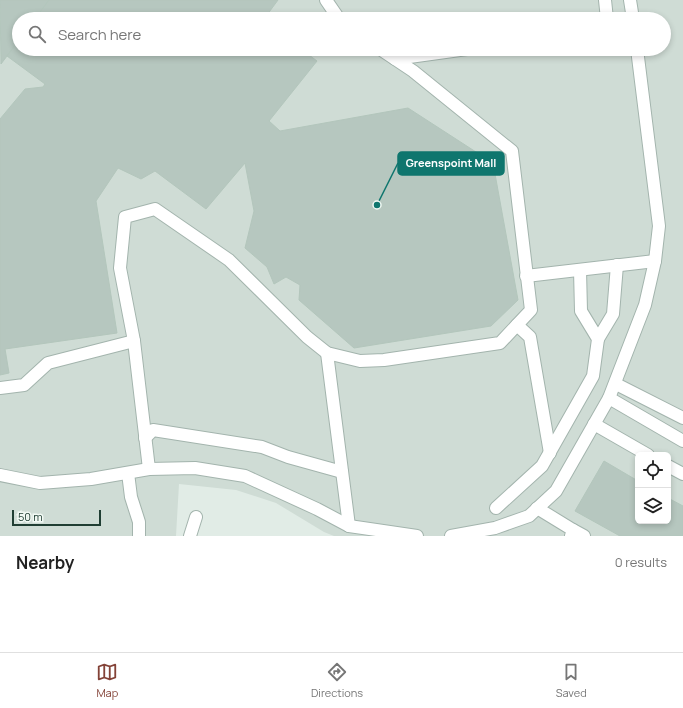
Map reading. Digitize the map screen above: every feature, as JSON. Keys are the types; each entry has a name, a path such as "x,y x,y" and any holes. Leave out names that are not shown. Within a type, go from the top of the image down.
{"lane":[{"path":"326,0 334,12"},
{"path":"605,0 606,12"},
{"path":"630,0 632,12"},
{"path":"149,469 134,341 120,268 126,217 155,209 229,260 307,337 328,353 360,361 384,360 500,343 531,310 512,152 413,71 390,56"},
{"path":"395,59 417,56"},
{"path":"452,536 495,528 528,516 556,491 616,384 645,305 655,261 659,226 638,56"},
{"path":"526,276 655,261"},
{"path":"496,508 542,466 593,376 598,339 613,314 617,265"},
{"path":"580,270 582,311 598,339"},
{"path":"517,325 530,337 550,452"},
{"path":"0,388 24,385 48,363 134,341"},
{"path":"328,353 349,526"},
{"path":"616,384 683,418"},
{"path":"609,398 683,441"},
{"path":"594,424 643,452"},
{"path":"145,438 153,430 262,447 288,457 342,472"},
{"path":"0,475 40,483 91,479 149,469 194,468 245,476 317,509 349,526 417,536"},
{"path":"671,468 683,474"},
{"path":"128,473 131,496 139,522 139,536"},
{"path":"537,508 572,533 584,536"},
{"path":"190,536 196,517"}],"shaded area":[{"path":"0,0 683,0 683,536 334,536 324,532 276,503 236,490 179,484 176,536 0,536"}],"building":[{"path":"0,0 49,0 40,12 12,12 12,49 1,64"},
{"path":"49,0 278,0 269,12 40,12"},
{"path":"12,49 12,56 310,56 317,61 269,121 280,131 408,108 493,163 518,300 491,326 354,348 299,300 300,285 286,277 274,284 267,267 245,248 254,211 245,163 206,209 155,171 141,179 118,168 96,201 117,333 5,349 9,373 0,375 0,119 25,89 43,87 45,84 7,56"},
{"path":"604,461 635,479 635,524 671,524 671,500 683,506 683,536 620,536 575,511"}],"place":[{"name":"Greenspoint Mall","path":"377,205"}]}
